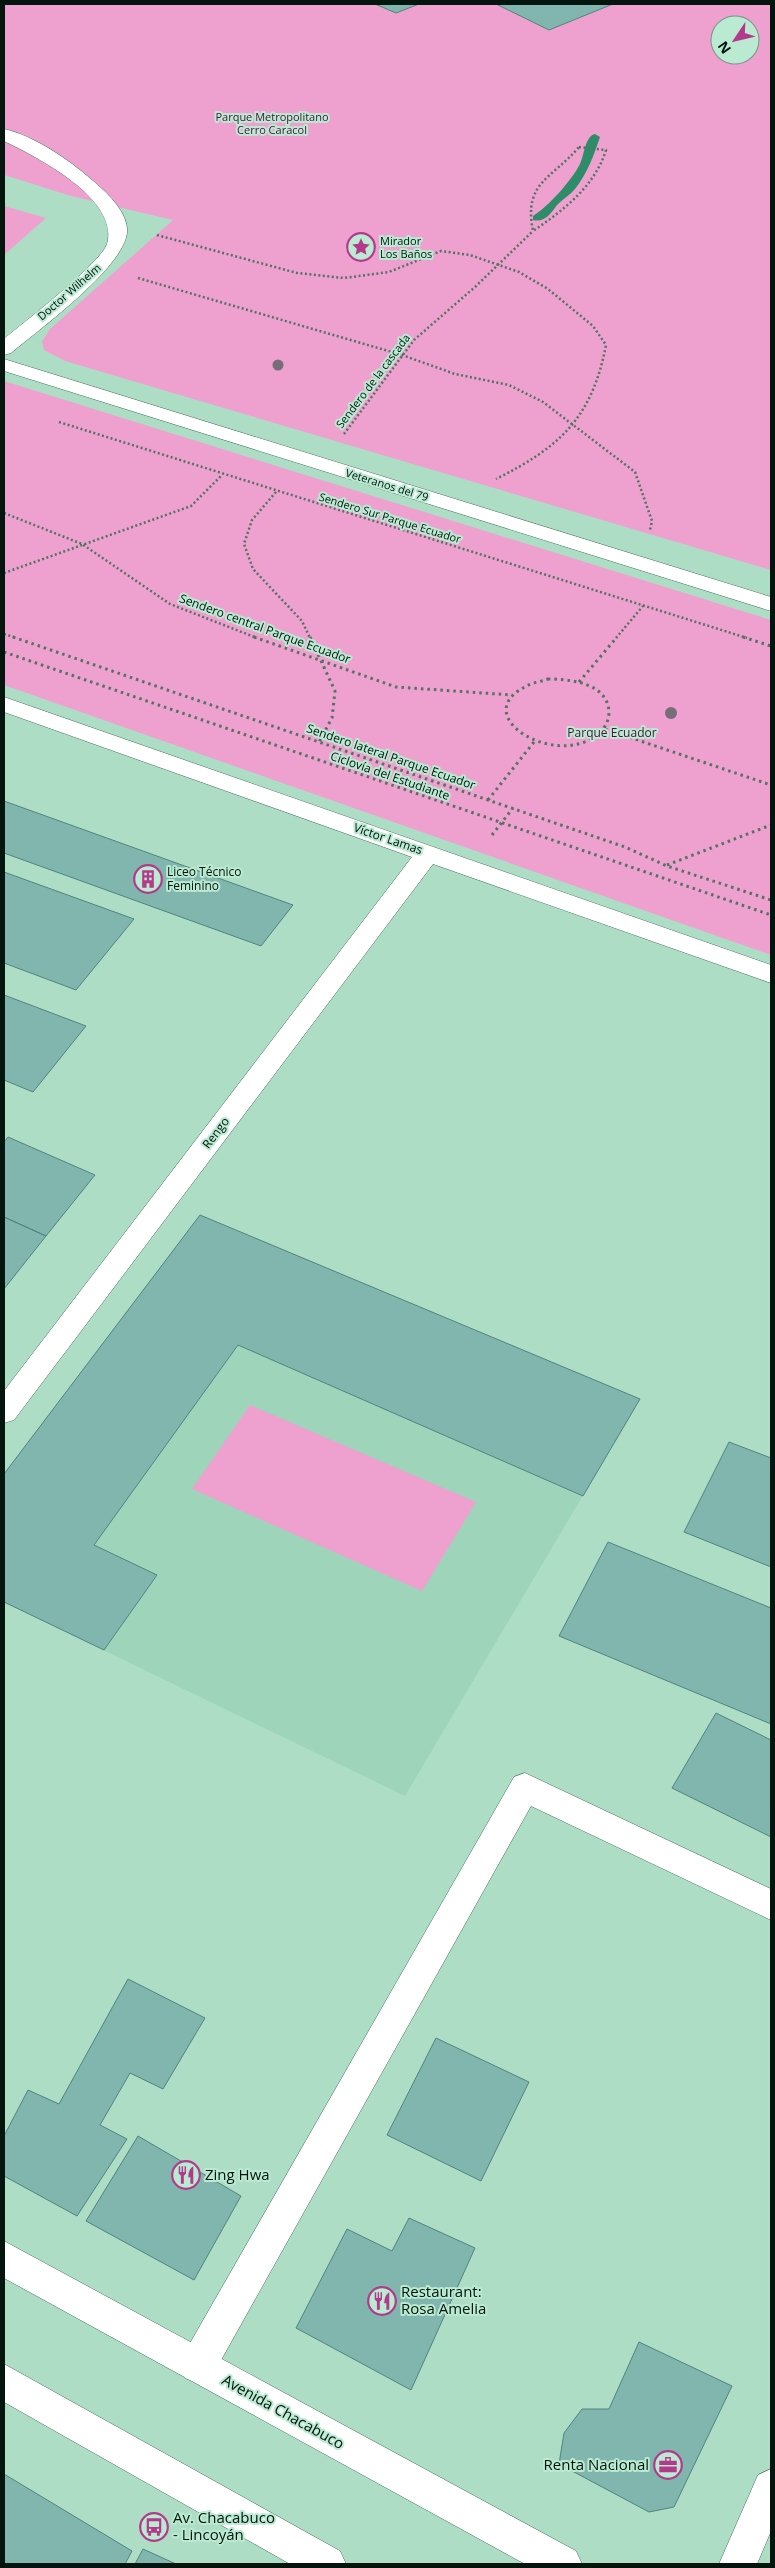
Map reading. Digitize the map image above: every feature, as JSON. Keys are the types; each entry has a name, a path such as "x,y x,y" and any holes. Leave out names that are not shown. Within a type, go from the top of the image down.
{"main road":[{"path":"4,134 34,148 76,174 106,204 117,226"},
{"name":"Doctor Wilhelm","path":"4,349 100,265 117,245 117,226"},
{"name":"Veteranos del 79","path":"4,365 771,604"},
{"name":"Víctor Lamas","path":"4,704 771,974"},
{"name":"Rengo","path":"4,1412 428,853"},
{"path":"198,2365 526,1787 771,1905"},
{"name":"Avenida Chacabuco","path":"4,2259 563,2564"},
{"path":"4,2382 327,2564"},
{"path":"738,2564 771,2488"}],"path":[{"name":"Sendero de la cascada","path":"320,465 414,340 533,231 555,216 589,184 601,166 606,150 578,147 573,154 536,186 528,214 533,231"},
{"path":"117,226 254,262 316,275 344,278 389,272 441,251 470,255 519,272 574,308 593,326 606,345 603,369 580,419 538,455 509,473 438,501"},
{"path":"100,265 168,288 402,355 455,374 509,384 543,402 572,426 609,450 636,472 652,521 645,547 636,563"},
{"name":"Sendero Sur Parque Ecuador","path":"51,420 771,646"},
{"path":"4,573 191,506 222,475"},
{"path":"276,492 252,520 244,544 253,569 302,621 318,658 336,691 332,718 319,742"},
{"name":"Sendero central Parque Ecuador","path":"4,513 21,518 82,544 170,604 264,641 396,686 512,695"},
{"path":"579,682 642,606 676,575"},
{"name":"Sendero lateral Parque Ecuador","path":"4,634 625,847 667,866 771,900"},
{"name":"Ciclovía del Estudiante","path":"4,652 771,915"},
{"path":"548,679 579,682 593,688 604,697 610,708 610,719 605,729 588,740 566,746 534,742 521,735 511,726 506,716 506,705 512,695 521,687 548,679"},
{"path":"605,729 771,784"},
{"path":"488,800 534,742"},
{"path":"667,866 771,824"}],"shaded area":[{"path":"200,1215 640,1399 405,1796 4,1602 4,1474"}],"green space":[{"name":"Parque Metropolitano Cerro Caracol","path":"4,4 771,4 771,570 65,361 44,350 42,341 50,329 173,220 71,196 4,175"},
{"path":"4,206 46,218 4,255"},
{"name":"Parque Ecuador","path":"4,381 771,620 771,955 4,685"},
{"path":"250,1405 476,1502 422,1591 192,1489"}],"building":[{"path":"375,4 419,4 396,13"},
{"path":"496,4 613,4 549,30"},
{"name":"Liceo Técnico Feminino","path":"4,801 293,905 261,946 4,853"},
{"path":"4,872 134,919 76,990 4,963"},
{"path":"4,995 86,1026 33,1092 4,1080"},
{"path":"8,1137 95,1175 46,1236 4,1217 4,1142"},
{"path":"200,1215 640,1399 583,1496 238,1345 94,1545 157,1575 104,1650 4,1602 4,1474"},
{"path":"4,1217 46,1236 4,1289"},
{"path":"729,1442 771,1458 771,1567 684,1532"},
{"path":"608,1542 771,1608 771,1724 559,1636"},
{"path":"716,1713 771,1740 771,1837 672,1788"},
{"path":"128,1979 205,2018 163,2089 130,2073 100,2125 127,2139 77,2216 4,2176 4,2136 28,2090 59,2104"},
{"path":"436,2038 529,2082 481,2181 387,2135"},
{"path":"138,2136 241,2196 194,2280 86,2221"},
{"path":"409,2218 475,2248 411,2390 296,2328 347,2229 392,2251"},
{"path":"639,2342 732,2386 674,2507 649,2512 559,2464 564,2433 582,2409 609,2409"},
{"path":"4,2474 132,2551 125,2564 4,2564"},
{"path":"143,2549 176,2564 135,2564"}],"waterway":[{"path":"537,218 546,213 554,202 570,188 585,164 595,137"}],"place":[{"name":"Mirador Los Baños","path":"361,247"},
{"name":"Liceo Técnico Feminino","path":"148,879"},
{"name":"Zing Hwa","path":"186,2175"},
{"name":"Restaurant: Rosa Amelia","path":"382,2301"},
{"name":"Renta Nacional","path":"668,2465"},
{"name":"Av. Chacabuco - Lincoyán","path":"154,2527"}]}
